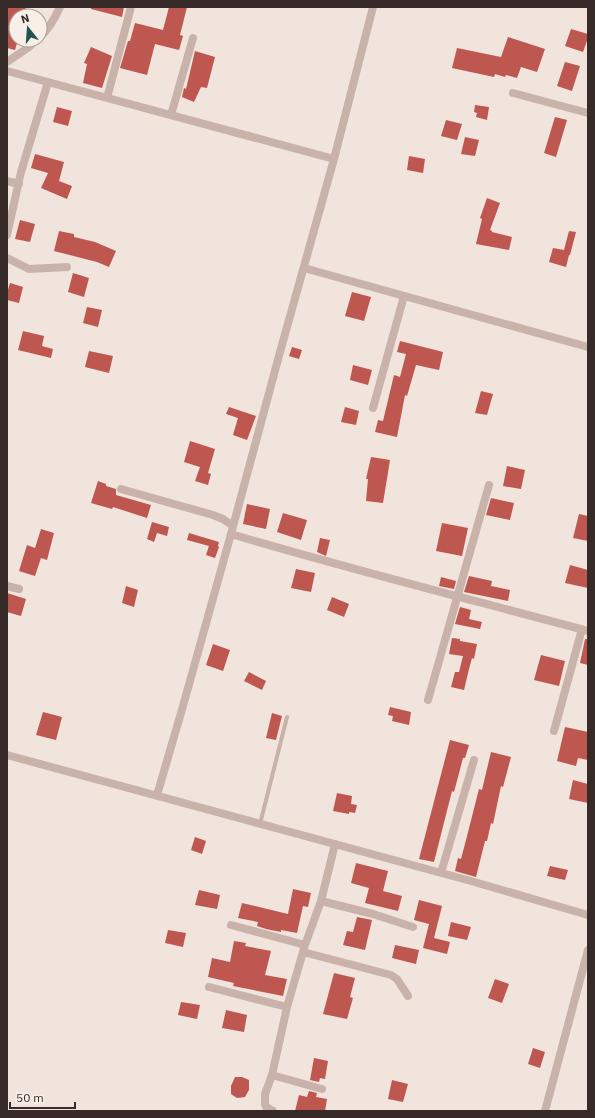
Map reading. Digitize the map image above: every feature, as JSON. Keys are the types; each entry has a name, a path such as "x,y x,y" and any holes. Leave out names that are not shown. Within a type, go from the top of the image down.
{"street":[{"path":"48,28 60,7"},
{"path":"107,98 131,7"},
{"path":"157,795 232,530 334,159 373,7"},
{"path":"171,115 193,38"},
{"path":"7,62 28,48"},
{"path":"7,71 334,159"},
{"path":"7,235 18,184 48,82"},
{"path":"513,93 588,113"},
{"path":"7,181 18,184"},
{"path":"7,258 29,269 67,267"},
{"path":"304,268 588,347"},
{"path":"374,408 404,296"},
{"path":"428,700 489,485"},
{"path":"121,489 223,518 232,530 333,564 457,595 585,630 554,731"},
{"path":"7,586 19,589"},
{"path":"7,754 442,873 588,915"},
{"path":"442,873 474,760"},
{"path":"273,1111 264,1104 265,1094 272,1075 287,1007 320,901 335,844"},
{"path":"320,901 373,914 413,927"},
{"path":"231,925 391,975 397,979 408,996"},
{"path":"545,1111 584,978 588,950"},
{"path":"210,986 287,1007"},
{"path":"272,1075 322,1089"}],"lane":[{"path":"260,824 287,717"}],"building":[{"path":"7,7 26,7 8,8 8,48 16,48 15,50 7,48"},
{"path":"91,7 124,7 122,17 91,9"},
{"path":"169,7 187,7 180,35 183,36 179,50 155,44 147,75 120,68 135,23 163,30"},
{"path":"571,29 588,34 583,52 565,46"},
{"path":"508,37 545,49 537,72 521,67 517,78 495,74 494,77 452,68 457,48 501,57"},
{"path":"91,47 112,56 102,88 83,83 87,64 84,63"},
{"path":"195,51 215,57 207,88 201,87 194,102 182,97 184,88 186,89"},
{"path":"565,62 580,66 572,91 557,86"},
{"path":"475,105 489,107 487,120 476,117 477,113 474,112"},
{"path":"57,107 72,111 68,126 53,122"},
{"path":"555,117 567,120 556,157 544,153"},
{"path":"446,120 462,124 457,140 441,136"},
{"path":"465,137 479,140 475,156 461,154"},
{"path":"35,154 64,162 59,181 72,186 67,199 41,188 48,173 31,168"},
{"path":"409,156 425,159 423,173 407,170"},
{"path":"487,198 500,203 490,230 492,232 512,237 509,250 476,244 482,219 480,218"},
{"path":"20,220 35,224 30,242 15,239"},
{"path":"59,231 74,234 74,237 95,242 116,251 109,267 97,262 54,251"},
{"path":"569,231 576,232 566,267 549,262 553,248 564,250"},
{"path":"73,273 89,278 84,297 68,292"},
{"path":"10,283 23,287 19,303 7,300 7,293"},
{"path":"352,292 371,297 364,321 345,316"},
{"path":"87,307 102,310 98,327 83,323"},
{"path":"23,331 44,336 42,346 53,349 51,358 18,350"},
{"path":"400,341 443,352 439,370 416,365 407,396 405,395 397,437 375,432 378,420 383,421 394,375 400,377 406,354 397,352"},
{"path":"292,347 302,350 299,359 289,356"},
{"path":"89,351 113,356 109,373 85,367"},
{"path":"353,365 372,370 368,385 350,380"},
{"path":"481,391 493,394 487,415 475,413"},
{"path":"229,407 256,416 247,440 233,435 238,418 226,414"},
{"path":"345,407 359,411 356,425 341,422"},
{"path":"190,441 215,449 208,473 211,474 208,485 195,481 200,467 184,462"},
{"path":"371,457 390,460 383,503 366,501 368,479 366,479"},
{"path":"507,466 525,470 521,489 503,486"},
{"path":"98,481 106,484 106,486 116,489 116,495 151,505 147,518 113,507 112,509 91,503"},
{"path":"491,498 514,503 510,520 486,515"},
{"path":"247,504 270,509 266,529 243,524"},
{"path":"283,513 307,520 301,540 277,532"},
{"path":"579,514 588,516 588,541 573,538"},
{"path":"152,522 169,527 167,536 157,533 154,542 147,539"},
{"path":"442,523 468,528 462,556 436,551"},
{"path":"41,529 54,533 47,560 41,558 35,576 19,571 27,545 35,548"},
{"path":"189,533 219,542 219,547 215,558 206,555 209,546 187,540"},
{"path":"320,538 330,540 326,556 317,552"},
{"path":"570,565 588,570 588,588 565,583"},
{"path":"296,569 315,573 311,592 291,588"},
{"path":"469,576 492,581 491,586 510,590 508,601 464,592"},
{"path":"441,577 456,581 454,589 439,586"},
{"path":"126,586 138,590 134,607 122,603"},
{"path":"7,593 26,599 21,616 7,612"},
{"path":"332,597 349,604 344,617 327,610"},
{"path":"460,607 471,610 469,619 482,622 480,629 455,624"},
{"path":"452,638 477,644 464,690 451,687 455,672 459,672 463,656 449,654"},
{"path":"585,639 588,639 588,665 580,663"},
{"path":"213,644 230,650 223,671 206,665"},
{"path":"541,655 565,661 559,686 534,680"},
{"path":"249,672 266,681 262,690 244,681"},
{"path":"390,707 411,712 409,725 392,721 393,716 388,715"},
{"path":"43,712 62,717 56,740 36,735"},
{"path":"272,713 282,716 276,740 266,738"},
{"path":"565,727 588,732 588,760 578,758 576,766 557,761"},
{"path":"450,740 469,745 465,758 463,758 454,792 452,791 434,862 419,859"},
{"path":"491,752 511,757 503,787 501,786 493,824 491,823 487,841 485,841 476,877 455,871 458,858 461,859 479,789 482,790"},
{"path":"573,780 588,784 588,803 569,799"},
{"path":"337,793 352,796 351,804 357,805 355,813 349,812 349,814 333,811"},
{"path":"195,837 206,841 202,854 191,850"},
{"path":"356,863 388,871 383,891 402,896 398,911 365,903 369,888 351,883"},
{"path":"550,866 568,870 565,880 547,876"},
{"path":"293,889 311,893 308,907 303,906 297,933 266,929 257,926 258,922 238,918 242,903 288,914"},
{"path":"199,890 220,895 217,909 195,905"},
{"path":"419,900 442,906 434,938 450,942 447,954 423,948 429,924 414,920"},
{"path":"357,917 372,920 365,950 343,945 347,931 353,932"},
{"path":"451,922 471,927 467,940 448,936"},
{"path":"168,930 186,933 183,947 165,943"},
{"path":"234,941 246,943 245,946 271,951 265,975 287,979 283,996 233,986 234,983 208,977 212,958 230,962"},
{"path":"395,945 419,950 416,964 392,958"},
{"path":"334,973 355,978 350,997 353,998 347,1019 323,1014"},
{"path":"495,979 509,984 502,1003 488,998"},
{"path":"181,1002 200,1005 197,1019 178,1015"},
{"path":"226,1010 247,1015 244,1032 222,1028"},
{"path":"533,1048 545,1052 540,1068 528,1064"},
{"path":"314,1058 328,1061 325,1079 320,1078 319,1082 310,1080"},
{"path":"235,1077 242,1077 249,1080 249,1090 245,1097 237,1098 231,1094 231,1086"},
{"path":"392,1080 408,1084 403,1102 388,1099"},
{"path":"309,1091 317,1093 316,1097 327,1099 325,1111 295,1111 299,1095 307,1097"}]}
